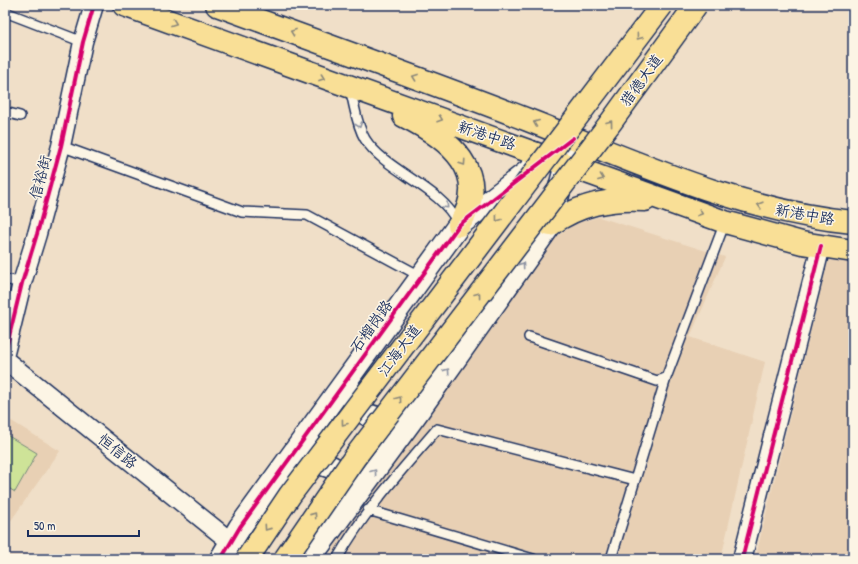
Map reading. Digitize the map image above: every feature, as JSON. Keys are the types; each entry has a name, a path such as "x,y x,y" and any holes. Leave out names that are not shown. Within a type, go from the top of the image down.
{"main road":[{"name":"新港中路","path":"124,5 350,88 467,128 671,176 779,211 853,222"},
{"name":"新港中路","path":"217,5 478,100 565,151 663,201 725,222 821,246 853,251"},
{"name":"猎德大道","path":"565,151 662,5"},
{"name":"猎德大道","path":"565,151 696,5"},
{"path":"350,88 407,117 434,134 454,151 464,163 470,176 472,201 468,212 460,225"},
{"path":"467,128 478,100"},
{"name":"江海大道","path":"247,559 290,495 565,151"},
{"name":"江海大道","path":"285,559 565,151"},
{"path":"550,225 568,213 606,200 663,201 671,176"}],"street":[{"name":"信裕街","path":"5,353 13,281 37,234 61,146 84,42 94,5"},
{"path":"308,559 359,507 416,414 550,225 565,151"},
{"name":"石榴岗路","path":"226,551 240,527 460,225 565,151"},
{"path":"742,559 821,246"},
{"name":"恒信路","path":"5,360 226,551"},
{"path":"352,373 350,387 352,396 358,408 367,415 387,419 416,414"},
{"path":"286,463 317,463 336,469 339,471 359,507"}],"lane":[{"path":"5,12 84,42"},
{"path":"350,88 358,124 366,141 379,154 441,201 455,216 460,225"},
{"path":"5,112 20,116"},
{"path":"61,146 242,212 307,215 422,277"},
{"path":"611,559 666,378 725,222"},
{"path":"529,337 657,381 666,378"},
{"path":"337,559 350,534 359,507 437,429 635,480"},
{"path":"359,507 532,559"}],"shaded area":[{"path":"599,217 725,257 690,337 765,362 721,559 327,559 343,532 550,241 576,223"},
{"path":"853,259 853,559 755,559 828,260"},
{"path":"5,417 60,451 5,529"}],"green space":[{"path":"5,434 37,453 15,492 5,486"}],"cycle path":[{"path":"5,353 22,283 61,146 83,42 94,5"},
{"path":"221,559 240,527 459,225 573,138"},
{"path":"742,559 821,246"}]}
